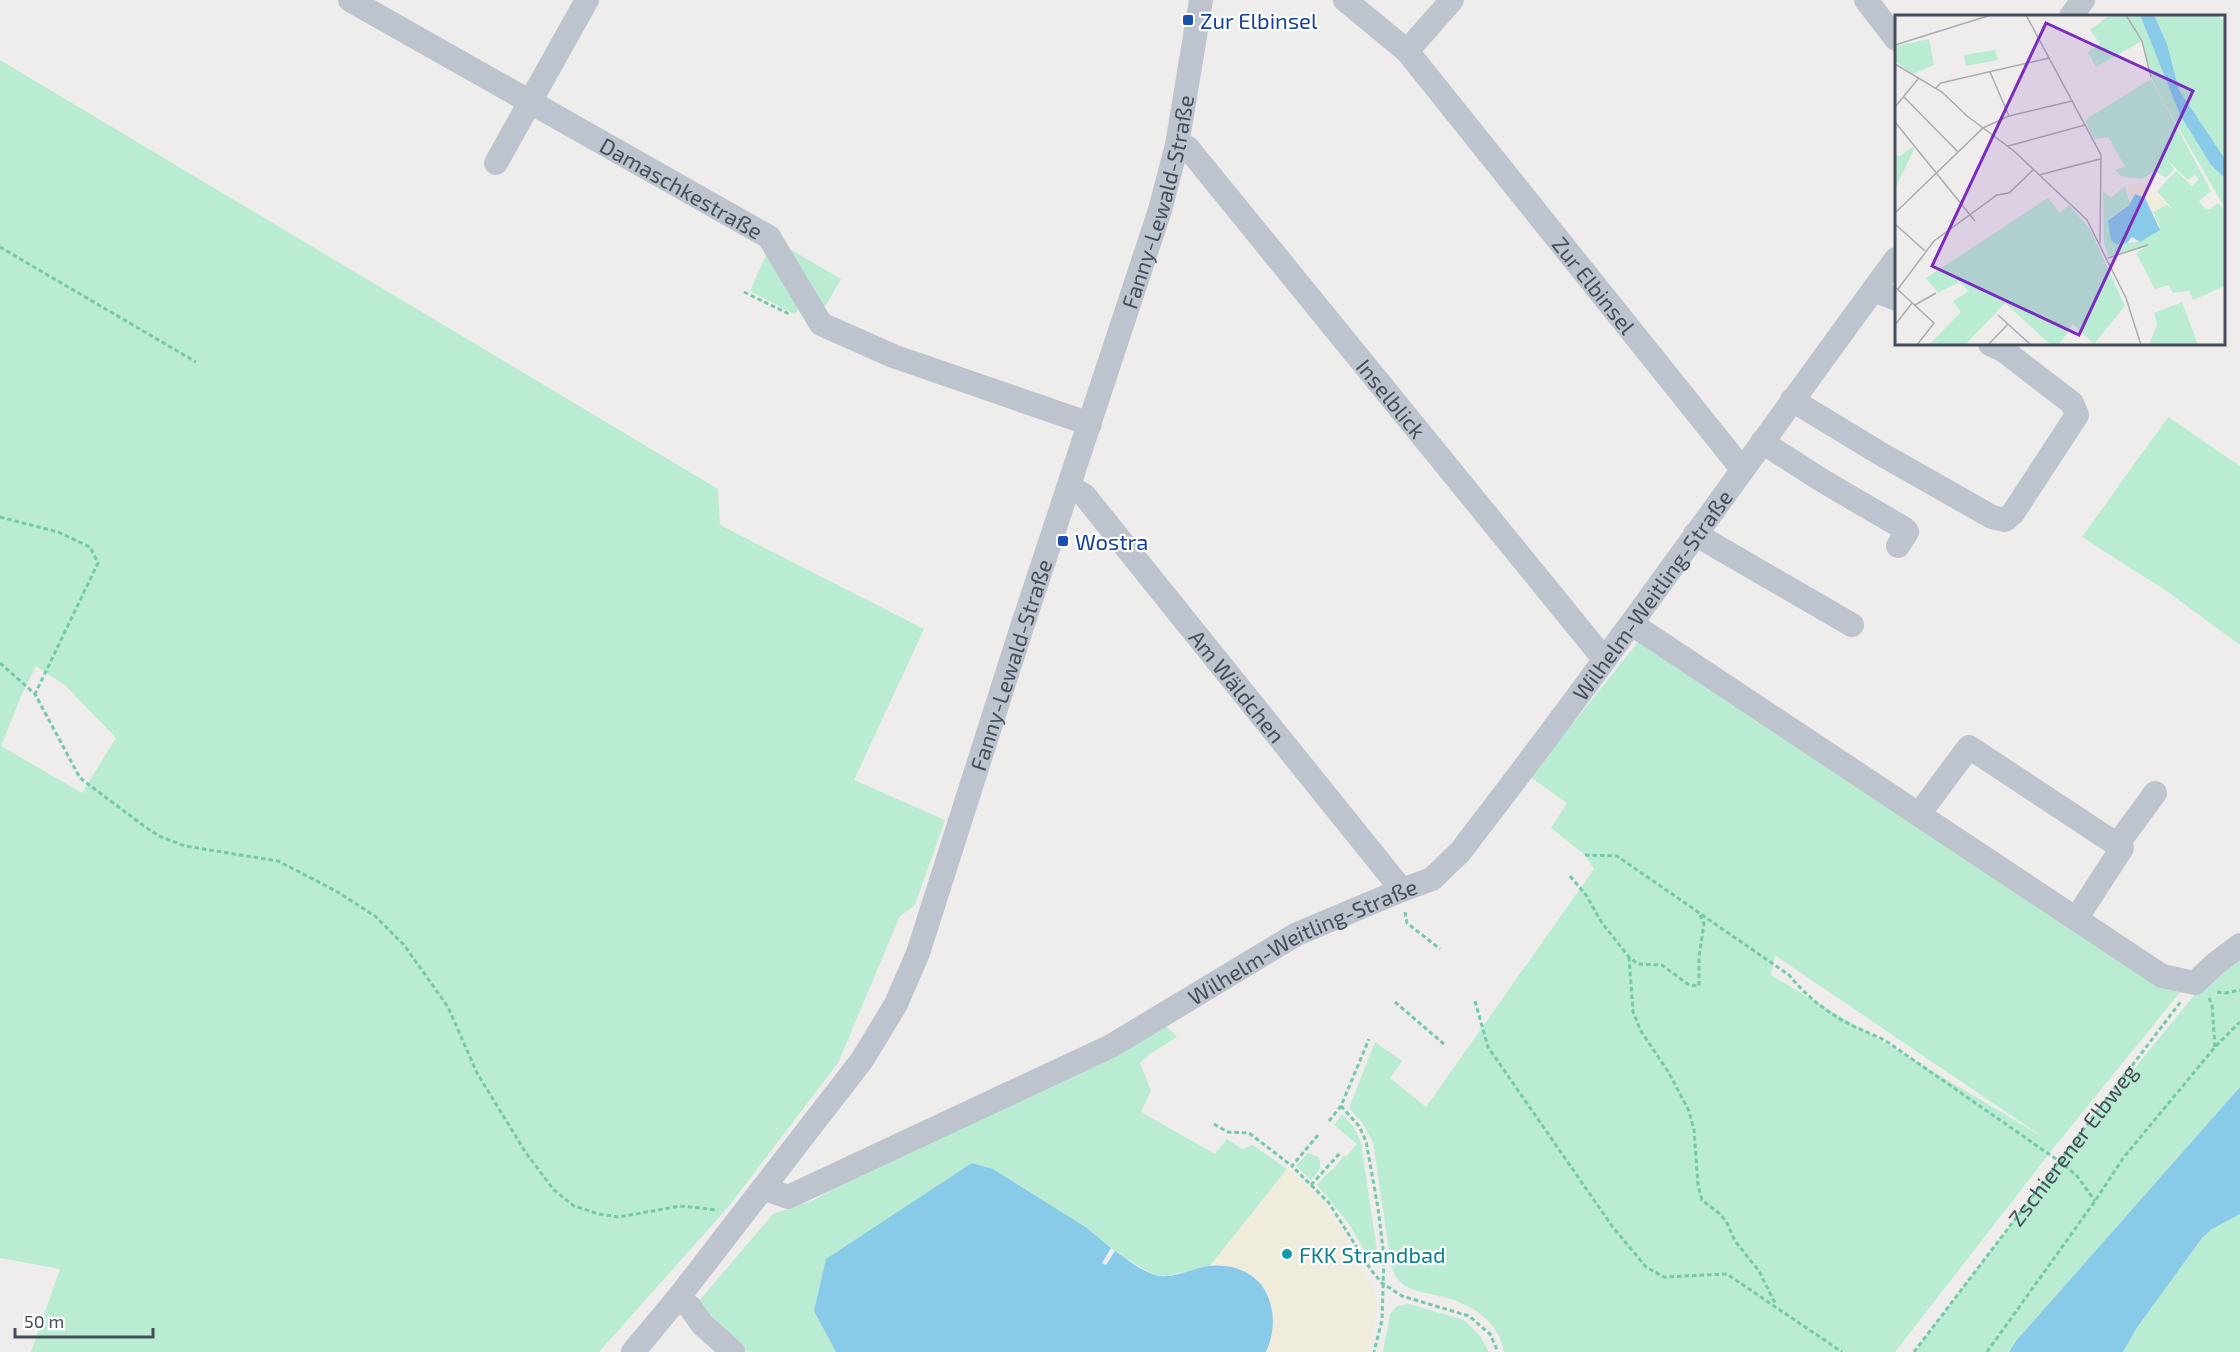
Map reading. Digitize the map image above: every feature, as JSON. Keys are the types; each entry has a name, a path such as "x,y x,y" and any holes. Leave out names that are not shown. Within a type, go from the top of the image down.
{"street":[{"name":"Damaschkestraße","path":"350,0 769,237 821,324 893,356 1090,424"},
{"path":"496,163 587,0"},
{"name":"Fanny-Lewald-Straße","path":"763,1188 862,1060 896,1004 918,952 1160,210 1177,145 1201,0"},
{"name":"Zur Elbinsel","path":"1345,0 1407,51 1742,469"},
{"path":"1407,51 1452,0"},
{"path":"1866,0 1895,38"},
{"path":"2073,15 2083,0"},
{"name":"Inselblick","path":"1177,145 1188,148 1604,659"},
{"name":"Wilhelm-Weitling-Straße","path":"763,1188 788,1197 1111,1046 1297,934 1432,879 1460,852 1632,624 1895,260"},
{"path":"1874,290 1895,299"},
{"path":"1792,400 1992,517 2005,520 2013,513 2077,415 2072,403 2003,350 1992,345"},
{"path":"1762,442 1822,481 1905,528 1907,532 1898,546"},
{"name":"Am Wäldchen","path":"1069,487 1084,495 1402,890"},
{"path":"1695,534 1852,625"},
{"path":"1632,624 2162,976 2201,987 2215,964 2240,945"},
{"path":"1919,814 1969,747 2122,848 2076,919"},
{"path":"2117,845 2155,793"},
{"path":"633,1352 763,1188"},
{"path":"678,1298 690,1307 702,1324 733,1352"}],"path":[{"path":"0,247 196,362"},
{"path":"744,292 793,316"},
{"path":"0,517 58,532 90,547 98,563 35,694"},
{"path":"0,663 35,694 80,778 111,803 159,836 185,846 279,861 336,891 382,924 404,945 448,1007 477,1072 526,1153 554,1191 574,1206 599,1214 619,1217 680,1206 744,1213"},
{"path":"1585,855 1617,856 1789,975 1805,995 1852,1025 1872,1032 2059,1161 2078,1176 2095,1202"},
{"path":"1570,876 1586,895 1602,923 1629,957 1638,964 1662,965 1689,985 1699,986 1699,957 1704,924 1699,913"},
{"path":"1402,890 1407,923 1440,949"},
{"path":"1629,957 1633,1012 1641,1031 1669,1073 1689,1111 1694,1130 1698,1185 1702,1200 1720,1214 1727,1223 1735,1241 1759,1271 1777,1306"},
{"path":"2201,987 2212,1005 2215,1047"},
{"name":"Zschierener Elbweg","path":"1914,1352 2059,1161 2201,987"},
{"path":"1475,1001 1488,1047 1612,1227 1646,1267 1664,1276 1727,1274 1842,1352"},
{"path":"1395,1002 1445,1045"},
{"path":"1987,1352 2095,1202 2124,1157 2215,1047 2240,1022"},
{"path":"1329,1121 1341,1106 1369,1039"},
{"path":"1341,1106 1359,1126 1366,1142 1379,1218 1384,1257 1382,1320 1374,1352"},
{"path":"1214,1124 1228,1132 1249,1133 1292,1166 1329,1203 1371,1270 1382,1283 1402,1296 1469,1316 1490,1334 1498,1352"},
{"path":"1292,1166 1318,1135"},
{"path":"1311,1185 1340,1153"}],"green space":[{"path":"0,60 718,489 720,525 924,629 854,780 945,820 915,905 900,916 838,1063 729,1206 599,1352 31,1352 60,1269 0,1258","holes":["36,666 66,686 116,738 82,793 1,746"]},
{"path":"788,248 841,279 822,312"},
{"path":"766,255 803,306 794,314 750,291"},
{"path":"2168,417 2240,466 2240,645 2168,592 2082,537"},
{"path":"1642,637 2181,991 2056,1145 1895,1352 1504,1352 1496,1331 1472,1308 1451,1299 1411,1289 1396,1277 1391,1265 1373,1142 1361,1121 1349,1108 1375,1042 1402,1061 1390,1078 1426,1107 1594,869 1585,855 1551,828 1567,803 1530,777","holes":["1776,956 2043,1137 1771,975"]},
{"path":"2240,945 2240,1087 2016,1341 2009,1352 1914,1352 2059,1161 2192,998 2215,964"},
{"path":"1166,1026 1177,1037 1140,1063 1151,1091 1141,1112 1215,1154 1227,1139 1242,1149 1253,1145 1287,1169 1210,1266 1167,1276 1155,1275 1115,1251 1087,1228 993,1169 972,1163 814,1311 836,1352 747,1352 698,1302 773,1214 814,1200 883,1160"},
{"path":"1342,1114 1354,1128 1361,1142 1378,1258 1371,1263 1349,1224 1317,1185 1357,1144 1334,1125"},
{"path":"1308,1153 1319,1157 1320,1161 1319,1170 1311,1180 1296,1166"},
{"path":"2240,1214 2240,1352 2123,1352 2136,1329 2202,1238 2212,1229"},
{"path":"1409,1304 1464,1320 1480,1336 1489,1352 1383,1352 1390,1314 1397,1306"}],"sand":[{"name":"FKK Strandbad","path":"1287,1169 1323,1203 1349,1242 1372,1286 1377,1307 1369,1352 1266,1352 1273,1333 1255,1276 1235,1268 1210,1266"}],"water":[{"path":"2240,1087 2240,1214 2212,1229 2202,1238 2136,1329 2123,1352 2009,1352 2016,1341"},
{"path":"972,1163 993,1169 1087,1228 1111,1248 1102,1263 1106,1265 1115,1251 1139,1268 1155,1275 1168,1276 1202,1267 1228,1266 1253,1277 1265,1290 1272,1313 1272,1332 1266,1352 836,1352 814,1311 826,1259"}],"place":[{"name":"Zur Elbinsel","path":"1188,20"},
{"name":"Wostra","path":"1063,541"},
{"name":"FKK Strandbad","path":"1287,1254"}]}
